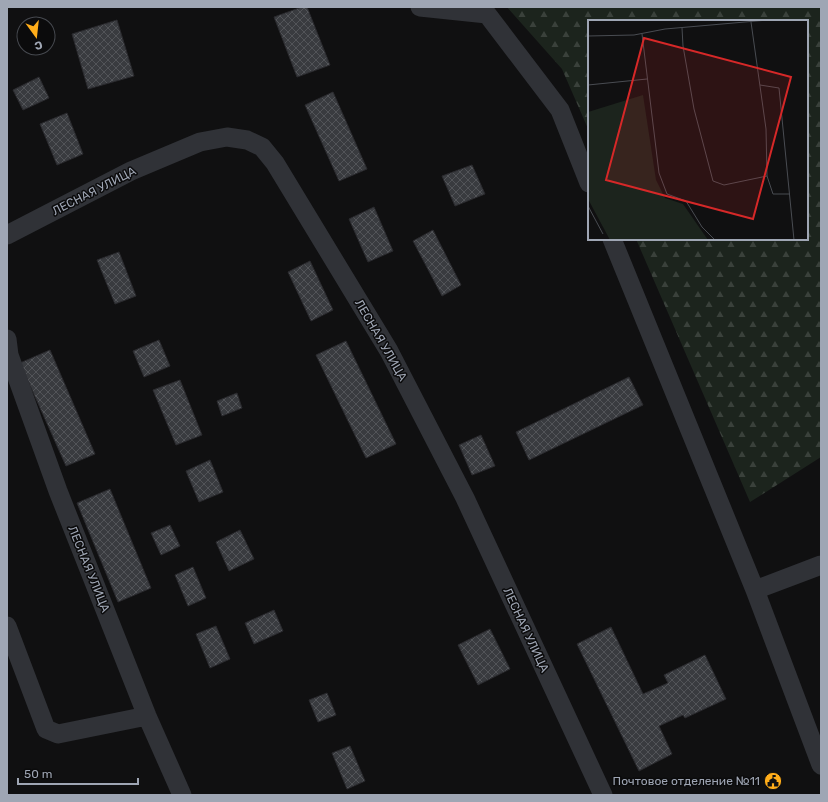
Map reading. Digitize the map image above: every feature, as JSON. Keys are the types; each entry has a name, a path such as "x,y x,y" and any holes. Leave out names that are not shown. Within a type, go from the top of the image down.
{"street":[{"path":"420,7 487,14 560,110 588,180"},
{"name":"ЛЕСНАЯ УЛИЦА","path":"7,235 131,171 200,142 227,137 247,140 262,147 275,163 389,350 465,498 603,795"},
{"path":"612,240 755,590 821,765"},
{"name":"ЛЕСНАЯ УЛИЦА","path":"7,339 10,355 58,491 148,716 182,795"},
{"path":"755,590 821,565"},
{"path":"7,626 46,729 58,734 148,716"}],"green space":[{"path":"507,7 821,7 821,457 750,502 636,240 808,240 808,20 588,20 588,129 562,69"}],"building":[{"path":"302,7 307,7 330,65 297,77 274,17"},
{"path":"117,20 134,76 88,89 72,34"},
{"path":"39,77 49,98 23,110 13,90"},
{"path":"333,92 367,169 339,181 305,105"},
{"path":"67,113 83,154 57,165 40,124"},
{"path":"472,165 485,194 455,206 442,176"},
{"path":"374,207 393,251 368,262 349,219"},
{"path":"433,230 461,285 442,296 413,241"},
{"path":"119,252 136,296 115,304 97,260"},
{"path":"310,261 333,310 311,321 288,272"},
{"path":"159,340 170,366 144,377 133,351"},
{"path":"346,341 396,444 366,458 316,355"},
{"path":"50,350 95,454 66,466 20,363"},
{"path":"629,377 643,405 529,460 516,432"},
{"path":"180,380 202,435 176,445 153,390"},
{"path":"237,393 242,408 222,416 217,401"},
{"path":"481,435 495,466 472,475 459,445"},
{"path":"210,460 223,492 199,502 186,471"},
{"path":"110,489 151,588 118,602 77,503"},
{"path":"170,525 180,546 161,555 151,533"},
{"path":"240,530 254,559 229,571 216,542"},
{"path":"193,567 206,598 188,606 175,575"},
{"path":"274,610 283,631 254,644 245,623"},
{"path":"216,626 230,659 210,668 196,634"},
{"path":"611,627 643,694 668,683 664,675 705,655 726,699 685,718 683,715 659,726 672,754 639,771 577,644"},
{"path":"490,629 510,669 478,685 458,645"},
{"path":"327,693 336,715 318,722 309,700"},
{"path":"350,746 365,781 347,789 332,753"}],"place":[{"name":"Почтовое отделение №11","path":"773,781"}]}
